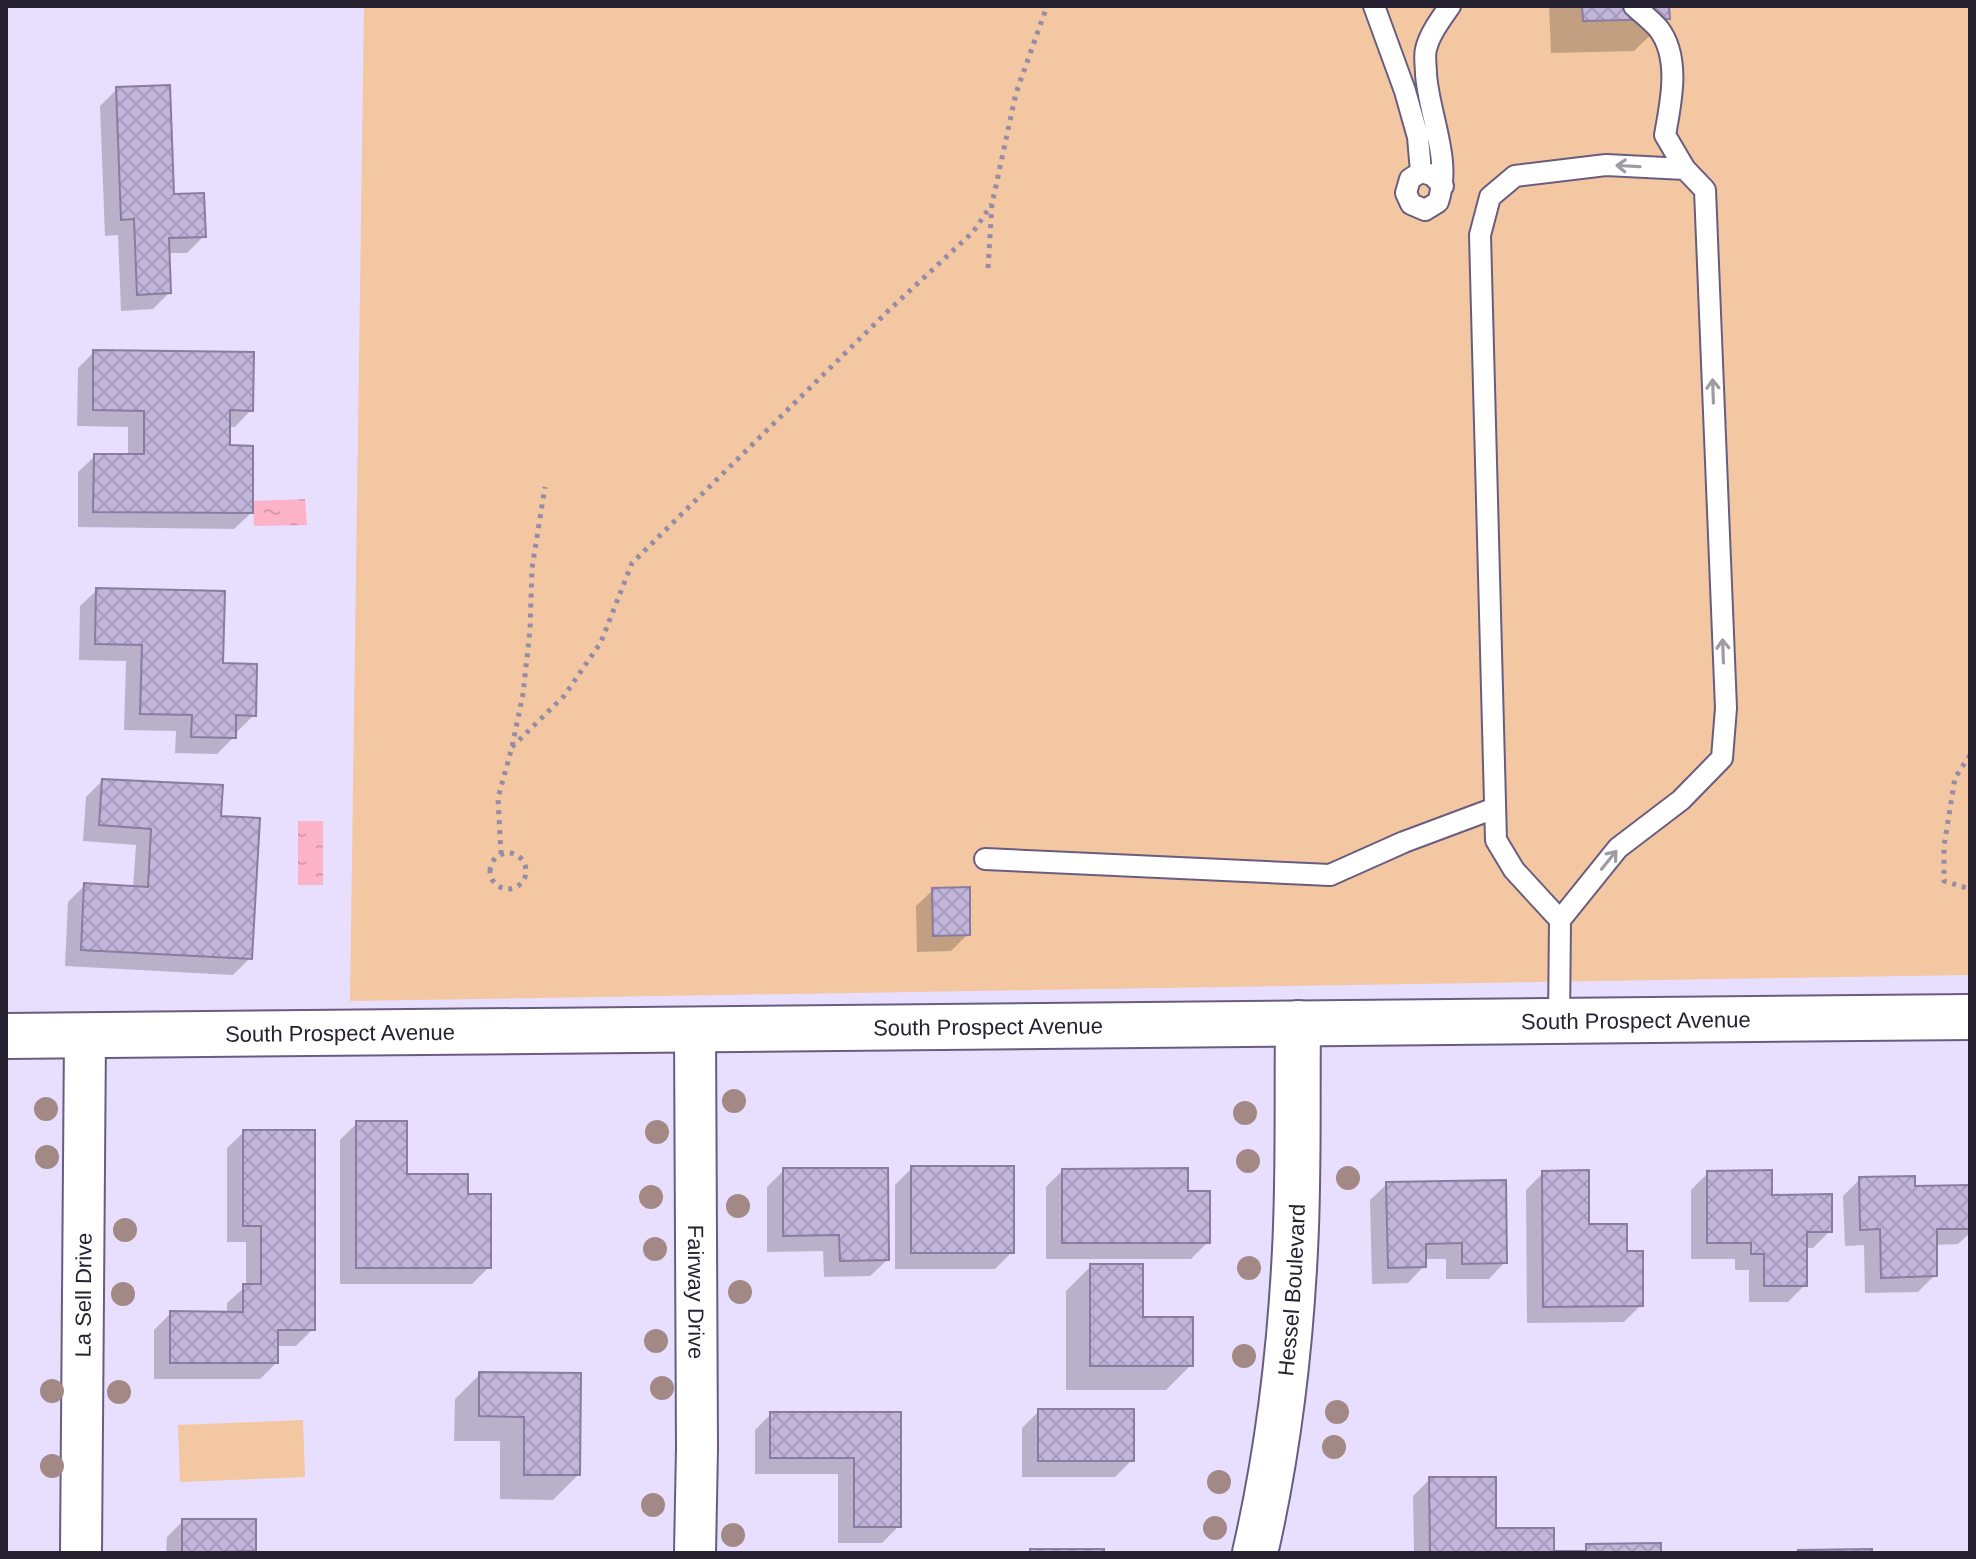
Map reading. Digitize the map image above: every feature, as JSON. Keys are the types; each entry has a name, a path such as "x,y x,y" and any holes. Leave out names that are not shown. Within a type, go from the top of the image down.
{"main road":[{"name":"South Prospect Avenue","path":"6,1036 1970,1017"},
{"name":"Hessel Boulevard","path":"1255,1553 1275,1453 1288,1357 1295,1248 1298,1023"}],"street":[{"name":"Fairway Drive","path":"695,1030 695,1553"},
{"name":"La Sell Drive","path":"81,1553 85,1036"}],"lane":[{"path":"1374,6 1413,122 1421,172"},
{"path":"1559,1021 1560,920 1618,848 1681,800 1722,758 1726,708 1705,190 1685,169 1665,135 1672,98 1671,62 1658,28 1634,6"},
{"path":"1443,9 1425,51 1427,86 1443,186 1438,202 1425,210 1411,204 1406,193 1410,179 1421,172 1432,175 1443,186"},
{"path":"1560,920 1514,870 1496,840 1480,235 1490,197 1515,176 1606,165 1685,169"},
{"path":"985,859 1330,875 1404,842 1495,808"}],"path":[{"path":"988,268 992,204 1016,93 1047,6"},
{"path":"512,747 564,696 601,642 632,563 888,311 973,232 992,204"},
{"path":"501,854 498,798 523,694 530,630 532,568 545,487"},
{"path":"1970,755 1955,778 1944,846 1944,881 1970,889"},
{"path":"501,854 520,857 526,864 527,874 523,883 515,889 496,886 491,879 489,869 493,860 501,854"}],"shaded area":[{"path":"364,6 1970,6 1970,975 350,1001"},
{"path":"303,1420 305,1477 180,1482 178,1425"}],"water":[{"path":"305,499 307,525 254,526 253,501"},
{"path":"298,821 323,821 323,885 298,885"}],"building":[{"path":"1582,6 1669,6 1670,19 1583,21"},
{"path":"170,85 174,194 204,193 206,237 169,238 171,293 137,295 134,219 121,220 116,87"},
{"path":"93,350 254,352 253,411 230,410 230,445 253,446 253,513 93,512 94,454 144,454 144,411 93,410"},
{"path":"96,588 225,591 223,663 257,664 256,716 236,715 236,738 191,737 192,715 140,714 142,645 95,644"},
{"path":"102,779 223,785 221,816 260,818 252,959 81,950 84,883 148,887 151,829 99,825"},
{"path":"970,887 970,935 933,936 932,888"},
{"path":"356,1121 407,1121 407,1174 468,1174 468,1194 491,1194 491,1268 356,1268"},
{"path":"243,1130 315,1130 315,1330 278,1330 278,1363 170,1363 170,1311 243,1312 243,1284 261,1284 261,1226 243,1226"},
{"path":"911,1166 1014,1166 1014,1253 911,1253"},
{"path":"783,1168 888,1168 889,1260 840,1261 839,1235 783,1236"},
{"path":"1188,1168 1188,1191 1210,1191 1210,1243 1062,1243 1062,1169"},
{"path":"1589,1170 1589,1224 1627,1224 1627,1251 1643,1251 1643,1306 1543,1307 1542,1171"},
{"path":"1772,1170 1772,1195 1832,1194 1832,1232 1807,1232 1807,1286 1764,1286 1764,1254 1751,1254 1751,1243 1707,1243 1707,1171"},
{"path":"1915,1176 1915,1186 1970,1185 1970,1229 1937,1229 1937,1276 1881,1278 1880,1229 1860,1230 1859,1177"},
{"path":"1506,1180 1507,1263 1462,1264 1462,1243 1426,1244 1426,1267 1388,1268 1386,1182"},
{"path":"1090,1264 1143,1264 1143,1317 1193,1317 1193,1366 1090,1366"},
{"path":"479,1372 581,1373 580,1475 524,1475 524,1417 479,1416"},
{"path":"1038,1409 1134,1409 1134,1461 1038,1461"},
{"path":"770,1412 901,1412 901,1527 854,1527 854,1458 770,1458"},
{"path":"1429,1477 1496,1477 1496,1528 1554,1528 1554,1551 1586,1551 1586,1544 1661,1543 1661,1553 1430,1553"},
{"path":"182,1519 256,1519 256,1551 182,1553"},
{"path":"1030,1549 1104,1549 1104,1553 1030,1553"},
{"path":"1872,1549 1872,1553 1798,1553 1798,1550"}]}
